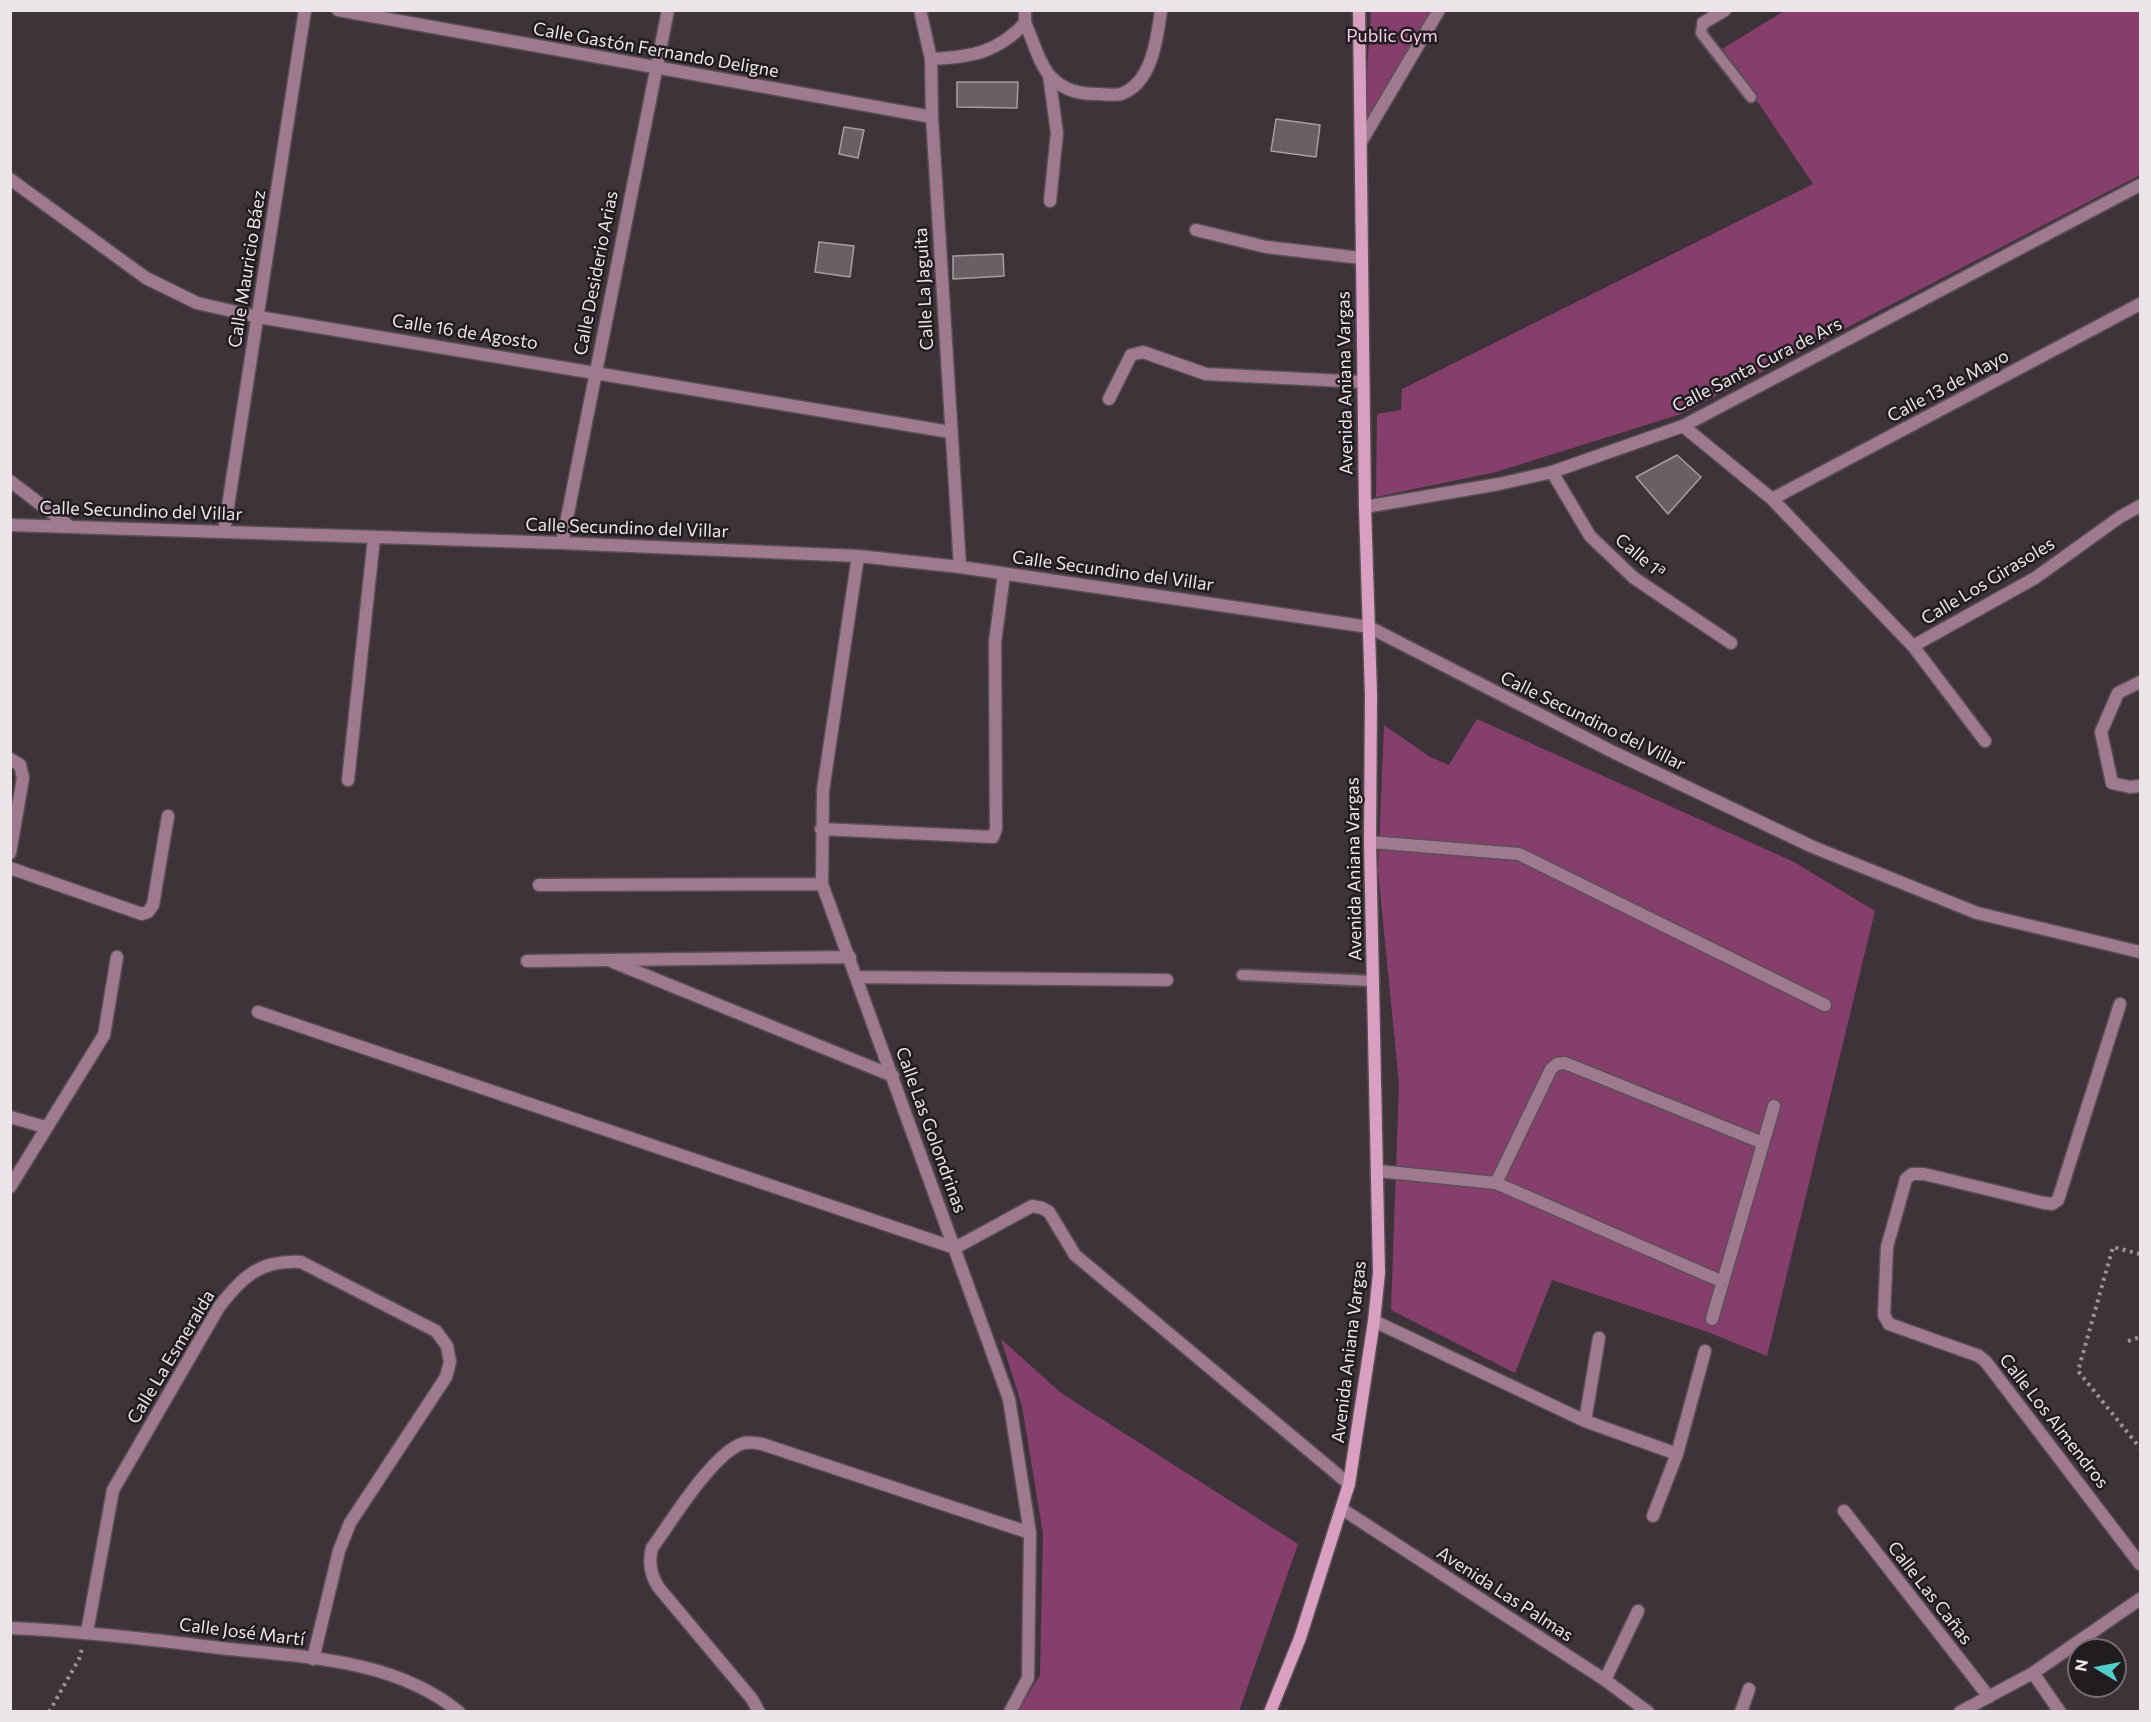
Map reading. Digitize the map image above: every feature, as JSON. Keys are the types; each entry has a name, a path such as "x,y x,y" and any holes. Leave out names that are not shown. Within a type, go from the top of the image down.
{"main road":[{"name":"Avenida Aniana Vargas","path":"1270,1712 1300,1638 1349,1484 1374,1321 1379,1263 1361,258 1359,10"}],"street":[{"name":"Calle Mauricio Báez","path":"224,532 305,10"},
{"name":"Calle Gastón Fernando Deligne","path":"338,10 932,117"},
{"name":"Calle Desiderio Arias","path":"562,543 594,371 668,10"},
{"name":"Calle La Jaguita","path":"920,10 931,59 932,117 960,567"},
{"path":"1049,75 1064,88 1078,94 1119,95 1136,86 1146,71 1158,35 1161,10"},
{"path":"1361,142 1439,10"},
{"path":"1703,23 1725,10"},
{"path":"931,59 963,57 984,52 1010,40 1025,17"},
{"path":"1025,17 1049,75 1057,133 1050,201"},
{"name":"Calle 16 de Agosto","path":"10,178 147,278 197,303 258,317 594,371 950,432"},
{"name":"Calle Santa Cura de Ars","path":"1365,507 1499,484 1552,472 1683,426 2140,185"},
{"path":"1196,230 1266,247 1361,258"},
{"name":"Calle 13 de Mayo","path":"1772,499 2140,304"},
{"path":"1110,399 1131,356 1143,352 1206,374 1363,382"},
{"path":"1683,426 1772,499 1913,646 1985,741"},
{"name":"Calle 1ª","path":"1552,472 1590,536 1634,578 1731,643"},
{"path":"10,481 69,526"},
{"name":"Calle Los Girasoles","path":"1913,646 2034,578 2120,517 2140,507"},
{"name":"Calle Secundino del Villar","path":"10,525 562,543 858,556 960,567 1369,627 1615,753 1813,847 1977,914 2140,952"},
{"path":"348,780 374,538"},
{"name":"Calle Las Golondrinas","path":"858,556 823,790 822,884 1009,1399 1030,1533 1028,1678 1010,1712"},
{"path":"821,829 993,837 996,829 995,642 1004,574"},
{"path":"2140,682 2118,693 2101,732 2112,783 2130,787 2140,786"},
{"path":"10,759 20,765 23,778 10,853"},
{"path":"10,868 142,914 148,912 153,905 168,816"},
{"path":"1371,843 1519,854 1825,1005"},
{"path":"539,885 822,884"},
{"path":"10,1187 104,1035 117,957"},
{"path":"527,962 850,957"},
{"path":"609,960 893,1077"},
{"path":"857,977 1167,980"},
{"name":"Calle Los Almendros","path":"2120,1004 2058,1200 2052,1204 1924,1174 1912,1174 1906,1179 1887,1247 1884,1315 1889,1324 1979,1356 1986,1362 2140,1564"},
{"path":"258,1012 955,1248 1032,1206 1042,1208 1049,1212 1075,1256 1349,1484"},
{"path":"1496,1183 1551,1069 1557,1064 1565,1063 1763,1143"},
{"path":"1712,1319 1774,1106"},
{"path":"10,1117 45,1127"},
{"path":"1378,1171 1496,1183 1723,1282"},
{"name":"Calle La Esmeralda","path":"87,1632 113,1490 201,1337 219,1307 236,1285 256,1269 280,1261 301,1263 436,1331 447,1346 450,1362 438,1393 350,1523 339,1551 313,1659"},
{"path":"1374,1321 1585,1421 1677,1454"},
{"path":"1585,1421 1599,1338"},
{"path":"1653,1516 1677,1454 1706,1351"},
{"path":"759,1712 752,1699 659,1588 653,1579 650,1558 652,1548 717,1461 731,1449 745,1442 762,1444 1030,1533"},
{"name":"Avenida Las Palmas","path":"1342,1509 1605,1680 1648,1712"},
{"name":"Calle Las Cañas","path":"1844,1512 1989,1697"},
{"path":"1960,1712 2033,1673 2140,1599"},
{"path":"1605,1680 1638,1611"},
{"name":"Calle José Martí","path":"10,1628 87,1632 313,1659 374,1670 406,1679 441,1696 459,1712"},
{"path":"2033,1673 2060,1712"},
{"path":"1741,1712 1749,1689"}],"lane":[{"path":"1703,23 1701,33 1751,97"},
{"path":"1242,975 1374,981"}],"path":[{"path":"2140,1254 2113,1247 2078,1371 2140,1448"},
{"path":"2128,1341 2140,1337"},
{"path":"49,1712 79,1659 87,1632"}],"green space":[{"name":"Public Gym","path":"1371,11 1434,11 1363,134"},
{"path":"1784,11 2140,11 2140,175 1681,414 1496,472 1376,497 1377,414 1401,410 1402,389 1813,184 1722,49"},
{"path":"1477,719 1794,862 1875,911 1767,1356 1705,1331 1552,1280 1515,1373 1391,1310 1399,1084 1378,871 1384,725 1430,757 1449,765"},
{"path":"1001,1339 1061,1393 1298,1544 1239,1711 1018,1711 1040,1675 1043,1534 1022,1406"}],"building":[{"path":"957,82 1018,82 1017,108 957,107"},
{"path":"1276,119 1320,125 1316,157 1271,151"},
{"path":"844,127 864,130 858,158 839,154"},
{"path":"819,242 854,246 850,277 815,272"},
{"path":"1003,254 1004,276 953,279 953,256"},
{"path":"1677,455 1701,477 1668,514 1636,477"}]}
